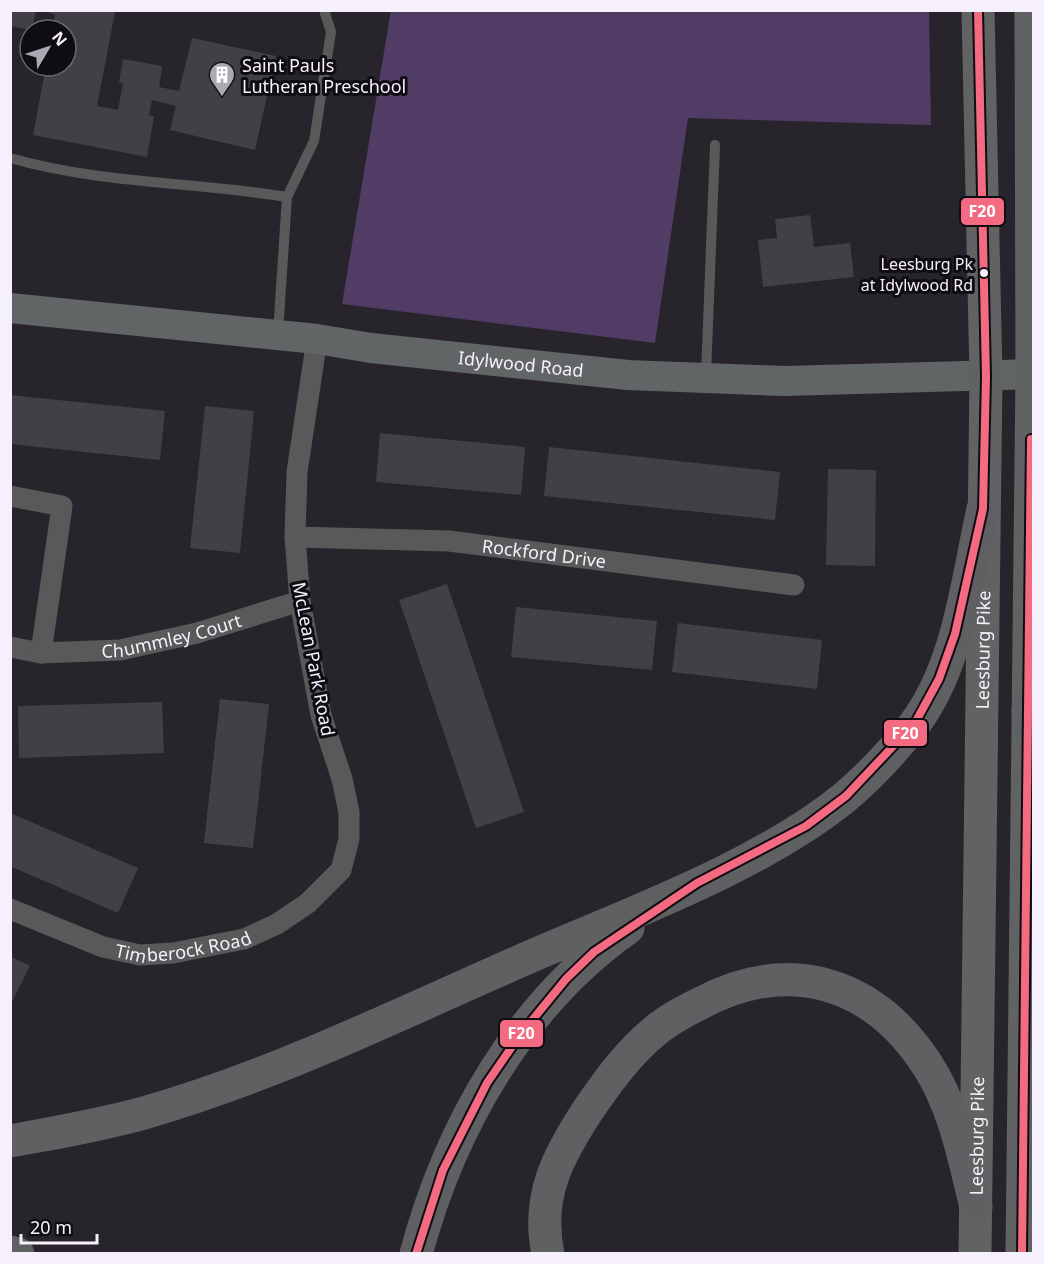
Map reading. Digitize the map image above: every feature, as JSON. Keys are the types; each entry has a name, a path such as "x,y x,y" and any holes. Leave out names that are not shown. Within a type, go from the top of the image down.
{"highway":[{"path":"10,1141 82,1128 144,1113 276,1068 697,883 787,837 838,802 880,763 915,723 939,679 955,634 984,509"},
{"path":"1028,711 1034,747"},
{"path":"416,1254 432,1198 456,1140 487,1083 520,1035 566,979 594,952 697,883"},
{"path":"548,1254 544,1218 548,1188 559,1156 608,1081 654,1031 675,1016 716,995 756,981 788,979 822,984 852,994 879,1010 901,1031 929,1067 956,1126 976,1207"},
{"path":"10,1252 18,1254"}],"main road":[{"name":"Leesburg Pike","path":"975,1254 986,377 978,10"},
{"path":"1022,1254 1033,374 1030,10"},
{"name":"Idylwood Road","path":"10,308 317,339 370,348 628,375 785,381 1033,374"}],"street":[{"name":"McLean Park Road","path":"317,339 297,472 295,537 300,602 321,715 342,779 349,812 349,839 341,870"},
{"path":"10,496 62,506 41,653"},
{"name":"Rockford Drive","path":"295,537 449,541 794,585"},
{"name":"Chummley Court","path":"10,647 41,653 120,650 197,633 300,602"},
{"name":"Timberock Road","path":"10,909 103,947 140,955 173,953 244,939 277,924 308,903 341,870"}],"lane":[{"path":"278,336 287,197 314,141 331,32 324,10"},
{"path":"706,377 715,145"},
{"path":"10,158 50,169 126,180 224,187 287,197"}],"shaded area":[{"path":"391,10 929,11 931,125 688,118 655,343 342,304"}],"building":[{"path":"10,10 36,10 34,18 18,18 18,27 10,26"},
{"path":"41,10 115,12 97,106 118,110 123,83 119,82 123,59 162,66 159,87 179,91 192,38 276,56 255,150 170,130 176,106 152,100 149,115 154,116 147,157 33,135 44,78 78,78 78,18 54,18 55,15"},
{"path":"810,215 814,247 850,243 854,277 763,287 758,240 777,238 775,219"},
{"path":"10,395 165,411 160,460 10,444"},
{"path":"205,406 254,411 240,553 190,548"},
{"path":"380,433 525,447 521,495 376,482"},
{"path":"549,447 780,472 775,520 544,496"},
{"path":"828,469 876,470 875,566 826,565"},
{"path":"447,584 524,812 476,828 399,600"},
{"path":"516,607 657,621 652,670 511,657"},
{"path":"678,623 822,640 817,689 672,672"},
{"path":"220,699 269,704 253,848 204,843"},
{"path":"162,702 164,753 19,758 18,706"},
{"path":"10,813 138,868 118,913 10,866"},
{"path":"10,956 30,966 10,1006"}],"transit line":[{"name":"F20","path":"416,1254 443,1170 487,1083 520,1035 566,979 594,952 697,883 806,826 846,796 915,723 939,679 955,634 983,509 986,377 978,10"},
{"name":"F20","path":"1022,1254 1031,439"}],"place":[{"name":"Saint Pauls Lutheran Preschool","path":"222,98"},
{"name":"Leesburg Pk at Idylwood Rd","path":"984,273"}]}
